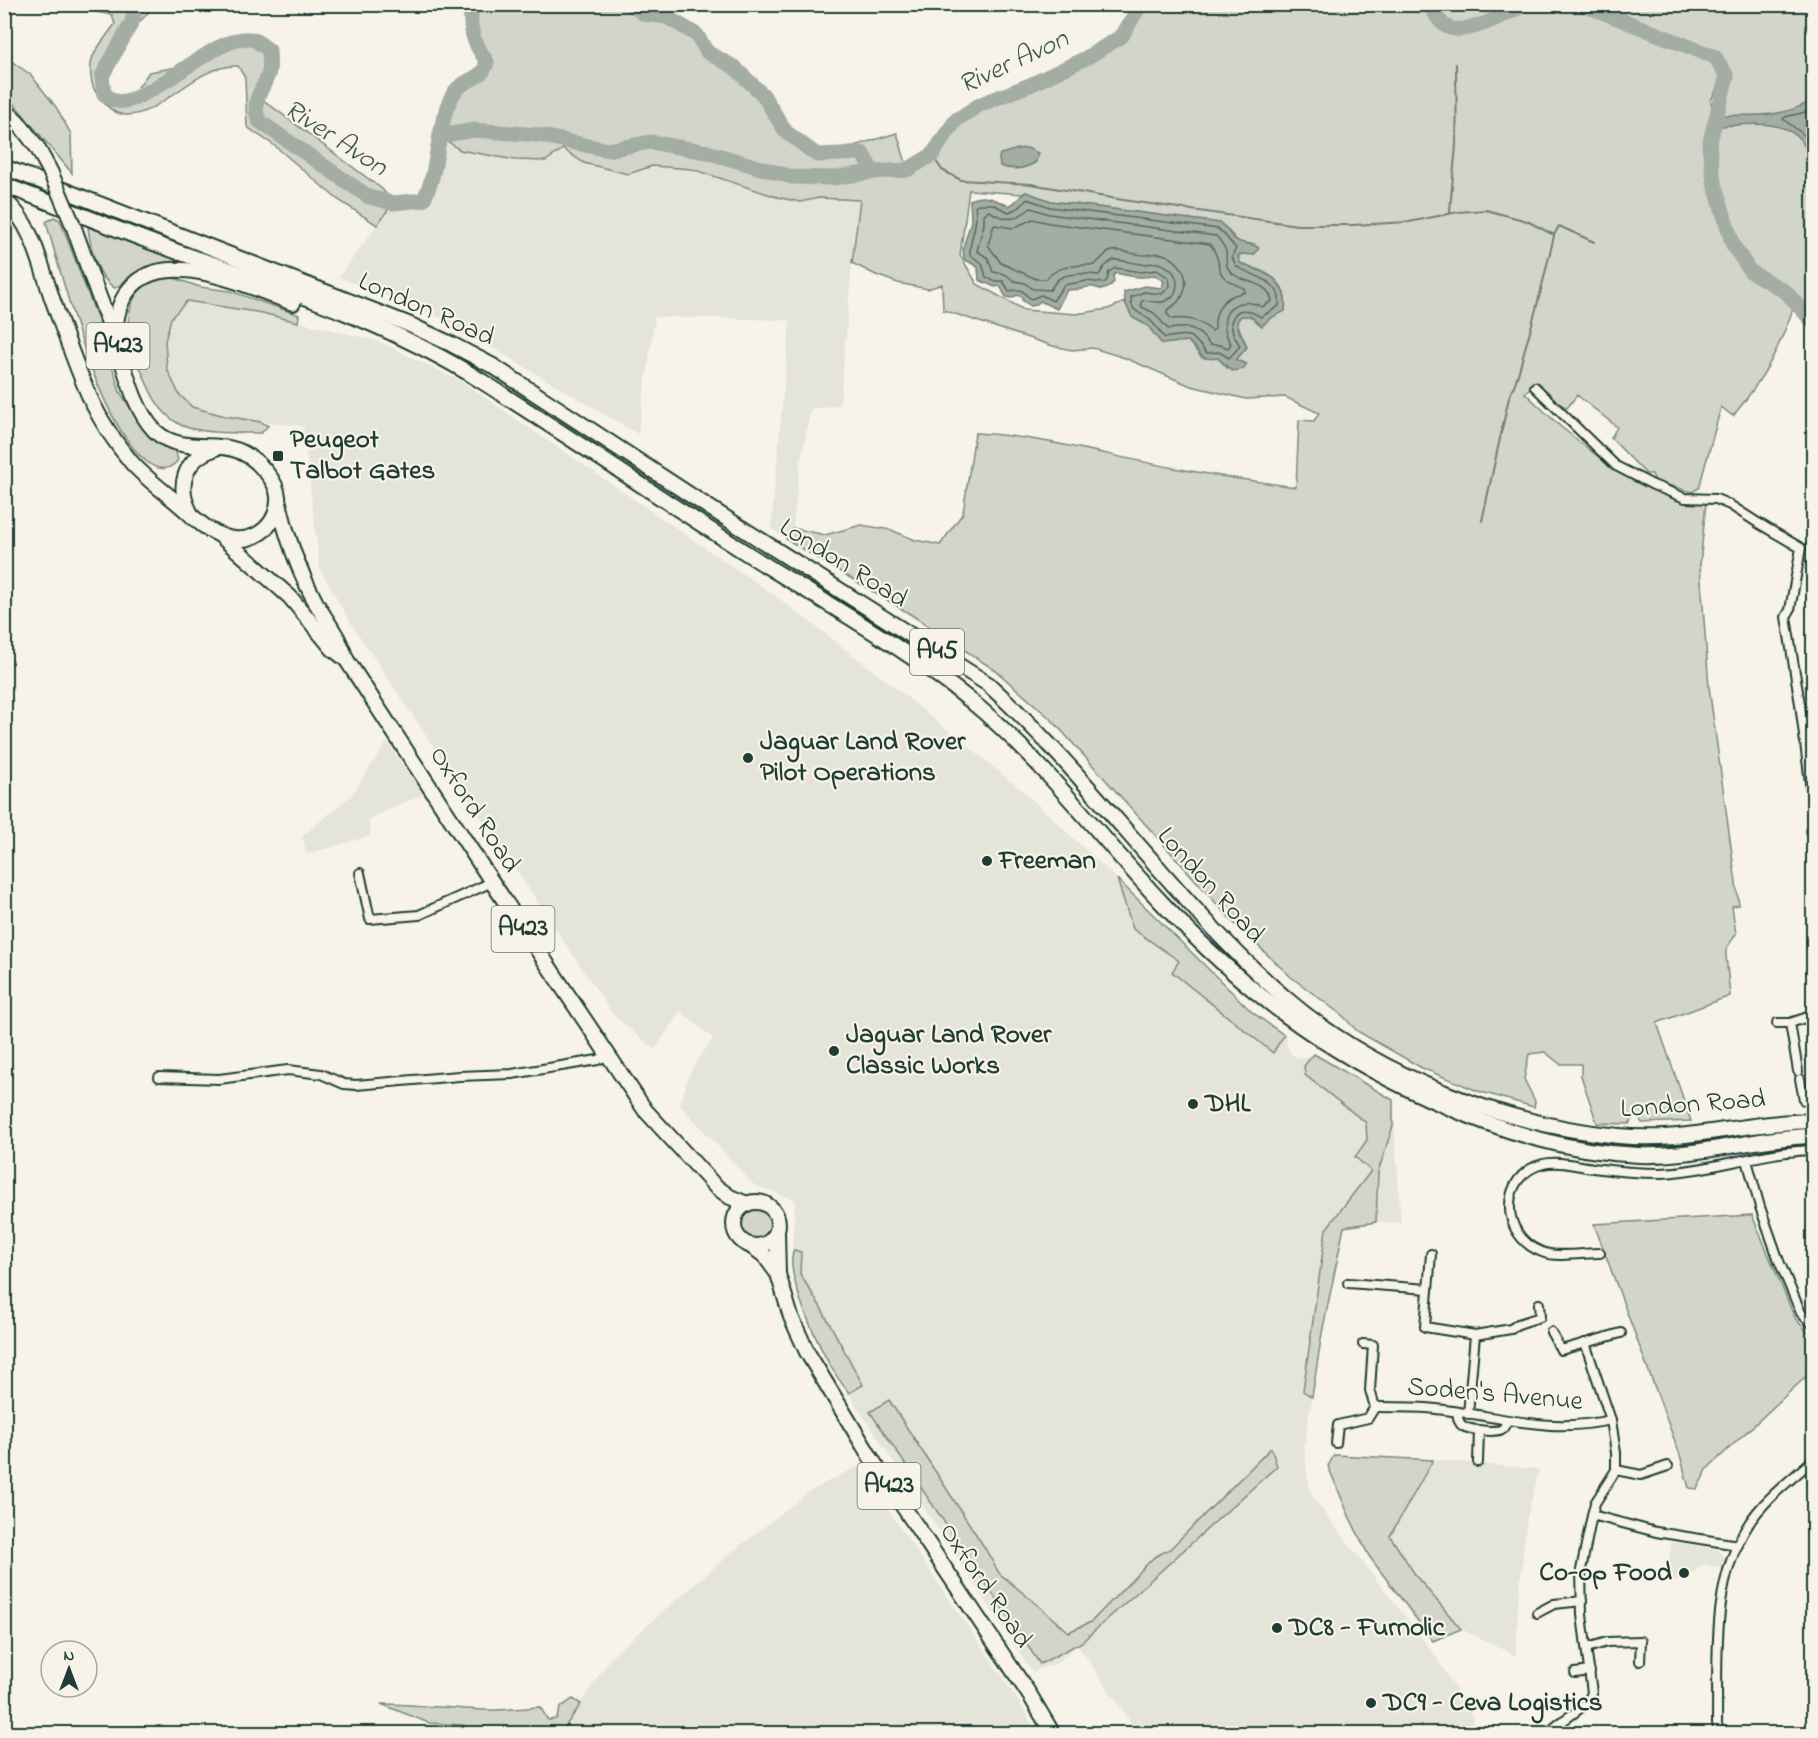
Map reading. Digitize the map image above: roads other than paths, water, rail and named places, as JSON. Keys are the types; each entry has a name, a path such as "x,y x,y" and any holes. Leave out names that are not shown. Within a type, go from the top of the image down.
{"highway":[{"name":"A423","path":"4,109 17,121 37,147 50,171 73,225 140,407 156,431 171,440 187,445 217,448"},
{"name":"London Road","path":"4,167 408,324 493,366 754,536 988,684 1059,753 1213,929 1253,969 1315,1021 1391,1069 1430,1087 1499,1113 1538,1123 1621,1136 1680,1136 1779,1123 1814,1121"},
{"name":"London Road","path":"4,185 356,318 404,338 454,363 865,628 954,688 1005,731 1039,765 1198,941 1269,1004 1346,1057 1421,1095 1494,1126 1533,1139 1573,1146 1640,1155 1683,1154 1778,1139 1814,1136"},
{"name":"A423","path":"4,200 28,230 89,393 109,431 132,464 193,516"},
{"path":"114,336 123,299 132,287 153,273 174,269 203,272 324,313 356,318"},
{"path":"217,448 230,448 260,465 272,479 278,498 273,519 259,534 242,539 220,536 202,525 193,516 183,496 184,478 187,470 200,455 217,448"},
{"name":"Oxford Road","path":"278,498 284,526 301,573 342,644 346,659 492,882 645,1110 716,1186 730,1197 747,1204"},
{"name":"Oxford Road","path":"220,536 290,597 333,649 346,659"},
{"name":"Oxford Road","path":"716,1186 734,1225"},
{"path":"760,1203 772,1209 778,1222 777,1232 768,1243 760,1246 751,1246 739,1239 734,1225 737,1213 747,1204 760,1203"},
{"name":"Oxford Road","path":"777,1232 778,1274 791,1317 807,1352 874,1463 1031,1697 1053,1734"},
{"name":"Oxford Road","path":"751,1246 764,1255 778,1274"}],"street":[{"path":"1534,387 1616,466 1685,498 1716,499 1730,504 1801,548 1790,610 1786,617 1814,814"},
{"path":"360,873 370,919 419,915 492,882"},
{"path":"1777,1023 1790,1023 1814,1015"},
{"path":"1790,1023 1804,1100"},
{"path":"159,1077 219,1079 288,1071 321,1074 356,1085 512,1074 598,1060 608,1055"},
{"path":"1600,1253 1548,1254 1534,1249 1521,1240 1513,1227 1510,1212 1512,1193 1520,1179 1536,1167 1550,1163 1662,1173 1814,1150"},
{"path":"1747,1160 1760,1207 1779,1261 1801,1313 1814,1326"},
{"path":"1431,1254 1425,1327 1475,1335 1511,1329 1518,1324 1540,1317 1539,1304"},
{"path":"1348,1283 1428,1289"},
{"path":"1551,1332 1561,1350 1621,1333"},
{"path":"1468,1414 1475,1335"},
{"path":"1548,1734 1589,1699 1592,1687 1582,1601 1581,1570 1595,1503 1616,1470 1616,1442 1611,1420 1585,1343"},
{"name":"Soden's Avenue","path":"1336,1443 1338,1425 1368,1418 1375,1407 1370,1390 1373,1346 1363,1344"},
{"name":"Soden's Avenue","path":"1375,1407 1426,1408 1546,1426 1590,1425 1611,1420"},
{"path":"1457,1412 1460,1423 1464,1427 1479,1430 1498,1431 1507,1421"},
{"path":"1478,1462 1479,1430"},
{"path":"1719,1734 1717,1723 1718,1631 1724,1581 1749,1524 1768,1500 1814,1459"},
{"path":"1616,1470 1641,1474 1668,1466"},
{"path":"1592,1515 1656,1532 1738,1545"},
{"path":"1537,1612 1554,1604 1582,1601"},
{"path":"1587,1648 1606,1642 1641,1641 1640,1661"},
{"path":"1575,1673 1590,1671"}],"water":[{"path":"1813,99 1813,174 1805,147 1798,137 1788,130 1764,124 1714,126 1716,115 1779,113"},
{"path":"1027,148 1038,153 1036,162 1019,168 1000,166 1000,154"},
{"path":"1026,192 1051,201 1220,223 1236,240 1259,248 1254,255 1238,256 1240,263 1266,274 1279,284 1285,300 1285,311 1269,319 1262,326 1250,316 1241,316 1237,321 1247,347 1236,360 1246,364 1244,369 1232,371 1218,358 1203,357 1188,341 1162,344 1148,326 1132,317 1125,302 1124,292 1145,286 1161,288 1164,282 1155,275 1140,277 1116,273 1113,276 1114,282 1106,288 1086,287 1067,290 1057,309 1040,301 1031,306 1017,295 1012,298 1006,297 1000,286 995,287 979,280 978,267 964,259 963,248 971,221 970,200 985,197 1009,206"}],"waterway":[{"name":"River Avon","path":"137,4 132,22 102,76 104,94 116,101 129,100 164,82 223,45 240,39 254,40 269,50 270,66 256,102 259,121 369,197 393,203 423,200 432,177 443,121 452,96 461,85 477,77 485,68 487,62 478,48 471,28 472,4"},
{"name":"River Avon","path":"630,4 644,14 667,17 697,35 707,52 734,67 763,95 786,132 817,155 862,153 873,172"},
{"name":"River Avon","path":"440,136 474,130 538,135 608,150 650,142 707,152 792,177 832,178 907,170 932,155 956,120 981,104 1030,85 1086,58 1122,36 1141,4"},
{"name":"River Avon","path":"1430,4 1443,24 1461,29 1485,23 1527,4"},
{"name":"River Avon","path":"1582,4 1715,57 1727,76 1709,145 1714,182 1733,245 1750,271 1786,292 1814,323"},
{"path":"1450,213 1456,134 1456,64"},
{"path":"932,155 942,170 961,180 1031,184 1297,225 1409,222 1458,212 1486,210 1527,221 1554,235 1559,226 1594,242"},
{"path":"1482,521 1509,397 1519,371 1554,236"}],"place":[{"name":"Peugeot Talbot Gates","path":"278,456"},
{"name":"Jaguar Land Rover Pilot Operations","path":"748,758"},
{"name":"Freeman","path":"987,861"},
{"name":"Jaguar Land Rover Classic Works","path":"834,1051"},
{"name":"DHL","path":"1193,1104"},
{"name":"Co-op Food","path":"1684,1573"},
{"name":"DC8 - Furnolic","path":"1277,1628"},
{"name":"DC9 - Ceva Logistics","path":"1371,1703"}]}
